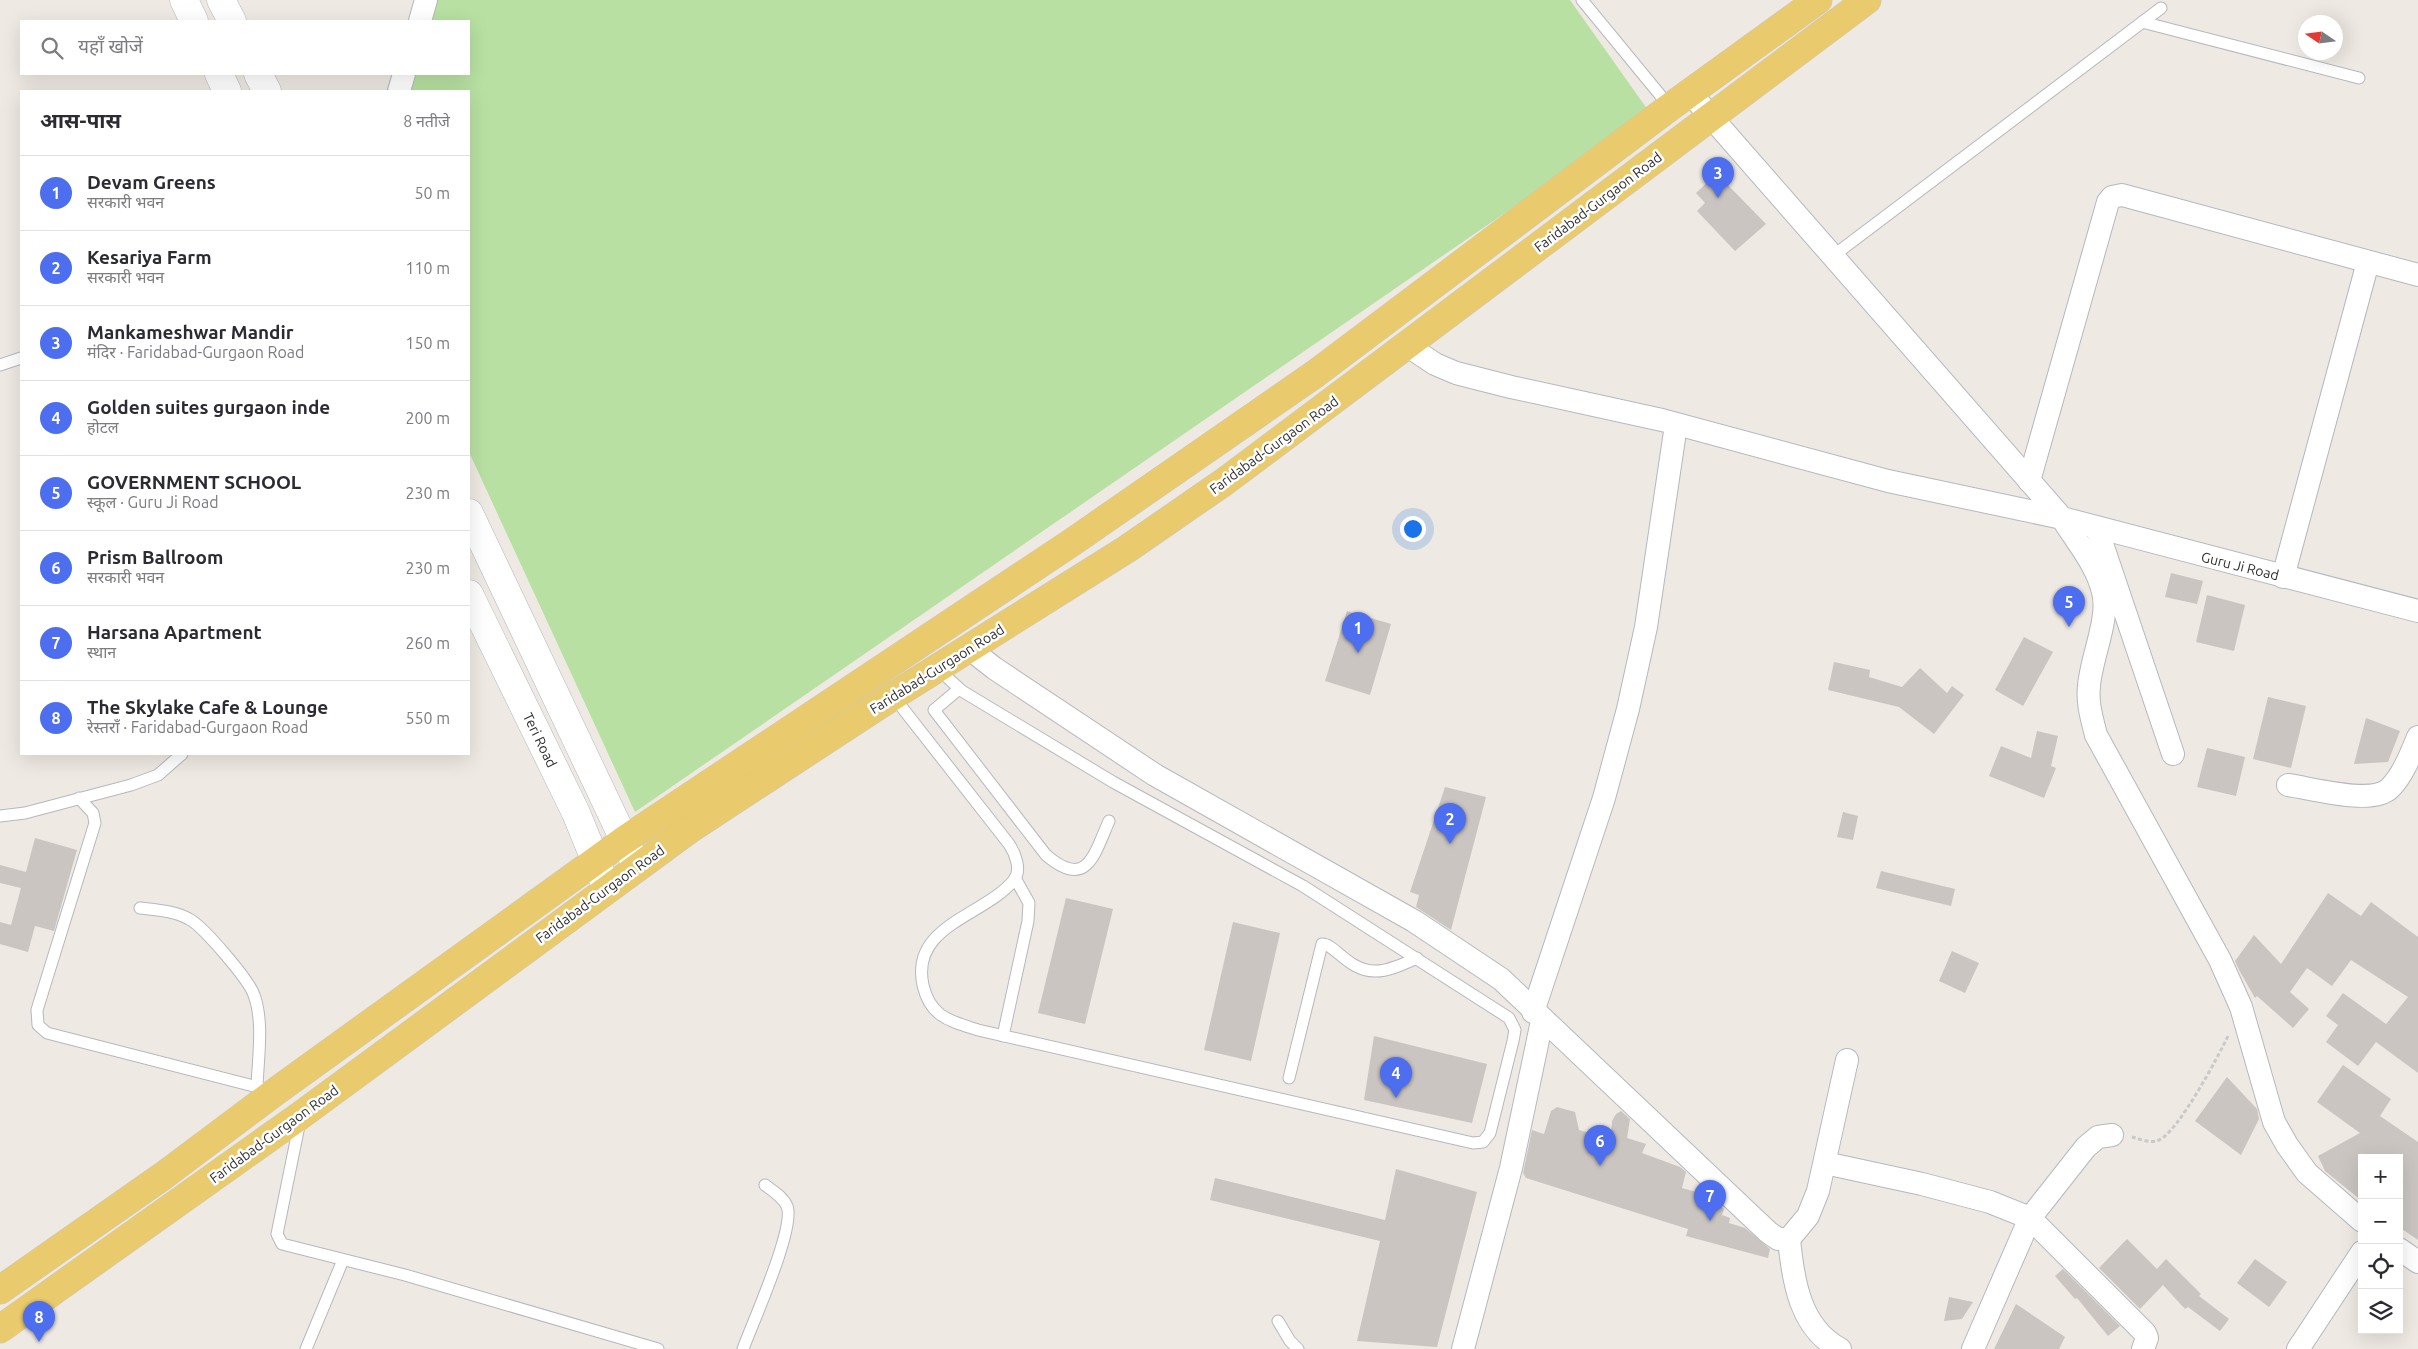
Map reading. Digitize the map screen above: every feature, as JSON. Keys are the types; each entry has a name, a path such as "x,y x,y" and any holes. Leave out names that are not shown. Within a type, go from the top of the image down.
{"main road":[{"name":"Faridabad-Gurgaon Road","path":"0,1290 155,1182 266,1089 597,861 623,841 1194,459 1315,374 1818,0"},
{"name":"Faridabad-Gurgaon Road","path":"0,1329 301,1115 637,867 745,791 1126,549 1224,482 1408,346 1867,0"}],"street":[{"path":"184,0 194,20"},
{"path":"221,0 231,20"},
{"path":"420,20 426,0"},
{"path":"259,75 266,90"},
{"path":"399,90 404,75"},
{"path":"1681,100 1712,116 2062,518 2097,575 2104,594 2103,617 2088,686 2089,709 2096,735 2220,960 2241,1007 2274,1122 2287,1145 2307,1173 2358,1218"},
{"path":"2029,482 2108,202 2112,196 2122,195 2418,275"},
{"path":"2283,577 2368,262"},
{"name":"Guru Ji Road","path":"1408,346 1435,364 1456,373 1676,424 1888,481 2062,518 2097,529 2418,611"},
{"path":"1463,1349 1511,1168 1538,1016 1604,798 1628,709 1646,627 1676,424"},
{"path":"470,515 637,867"},
{"path":"2097,529 2173,754"},
{"name":"Teri Road","path":"470,596 576,813 607,889"},
{"path":"970,649 994,668 1155,775 1414,921 1501,979 1768,1232 1778,1239 1788,1239 1797,1231 1808,1216 1818,1191 1847,1060"},
{"path":"2288,785 2363,797 2379,796 2389,790 2398,778 2418,737"},
{"path":"1973,1349 2030,1218 2086,1147 2098,1137 2112,1135"},
{"path":"1824,1163 1922,1184 1990,1202 2030,1218 2145,1333 2147,1338 2142,1349"},
{"path":"1788,1239 1792,1272 1806,1315 1815,1330 1840,1349"},
{"path":"2403,1252 2418,1262"},
{"path":"2298,1349 2358,1258"}],"lane":[{"path":"1582,0 1681,100"},
{"path":"1833,256 2161,8"},
{"path":"2142,22 2359,78"},
{"path":"0,365 20,358"},
{"path":"893,696 1012,849 1018,864 1015,878 997,895 936,935 927,947 922,978 926,997 933,1009 950,1021 1003,1036 1473,1143 1483,1142 1490,1133 1515,1030 1510,1018 1303,886 1114,782 959,688 938,669"},
{"path":"959,688 934,710 1046,855 1058,865 1070,871 1082,870 1091,863 1109,821"},
{"path":"0,816 25,813 158,775 181,755"},
{"path":"79,798 93,813 94,823 37,1010 38,1025 48,1033 266,1089 254,994 245,980 205,932 191,919 177,913 140,908"},
{"path":"1003,1036 1028,921 1029,903 1015,878"},
{"path":"1289,1078 1322,944 1330,946 1350,964 1362,970 1377,971 1417,958"},
{"path":"301,1115 277,1234 278,1240 282,1244 405,1275 658,1349"},
{"path":"743,1349 776,1264 788,1217 788,1207 781,1197 765,1185"},
{"path":"306,1349 343,1260"},
{"path":"1278,1321 1290,1341 1298,1349"}],"path":[{"path":"2112,1135 2150,1142 2157,1142 2165,1137 2190,1102 2220,1054"}],"green space":[{"path":"437,0 1570,0 1650,113 635,812 470,454 470,90 411,90 416,75 470,75 470,20 431,20"}],"building":[{"path":"1711,179 1720,188 1726,183 1766,224 1735,251 1697,211 1705,203 1696,193"},
{"path":"2171,573 2203,581 2197,604 2165,597"},
{"path":"2207,595 2245,605 2234,651 2196,642"},
{"path":"1347,611 1391,624 1370,695 1325,681"},
{"path":"2024,637 2053,652 2023,706 1995,690"},
{"path":"1834,662 1870,670 1869,677 1902,687 1920,668 1947,693 1952,686 1964,695 1934,734 1899,707 1828,690"},
{"path":"2268,697 2306,706 2291,768 2253,759"},
{"path":"2366,718 2400,731 2388,762 2354,764"},
{"path":"2037,731 2058,736 2051,766 2056,768 2044,798 1989,776 2001,746 2031,758"},
{"path":"2207,748 2245,757 2236,796 2197,787"},
{"path":"1445,787 1486,797 1451,930 1416,907 1419,895 1410,892"},
{"path":"1843,812 1858,816 1853,840 1837,837"},
{"path":"35,838 77,850 54,931 35,926 28,952 0,944 0,922 11,925 21,888 0,883 0,865 26,872"},
{"path":"1881,871 1955,889 1951,906 1876,888"},
{"path":"2328,893 2361,916 2371,902 2418,937 2418,1073 2376,1042 2358,1066 2326,1042 2338,1025 2326,1016 2343,993 2386,1024 2408,997 2351,960 2332,986 2307,968 2290,992 2309,1009 2293,1028 2257,996 2255,998 2239,970 2235,961 2254,935 2281,964"},
{"path":"1066,898 1113,909 1085,1024 1038,1013"},
{"path":"1233,922 1280,933 1251,1061 1204,1050"},
{"path":"1952,951 1979,963 1965,993 1939,981"},
{"path":"1374,1036 1487,1064 1472,1123 1364,1100"},
{"path":"2343,1065 2391,1099 2380,1116 2418,1142 2418,1240 2403,1230 2403,1154 2358,1154 2358,1198 2325,1171 2318,1156 2360,1133 2317,1102"},
{"path":"2227,1077 2257,1109 2259,1119 2241,1155 2195,1121"},
{"path":"1557,1107 1575,1112 1579,1130 1611,1139 1612,1121 1616,1114 1621,1111 1630,1119 1627,1138 1646,1144 1642,1153 1680,1167 1686,1172 1682,1188 1711,1196 1724,1209 1722,1215 1730,1218 1729,1223 1745,1228 1770,1249 1768,1258 1686,1236 1688,1229 1526,1178 1523,1173 1532,1130 1544,1134 1551,1111"},
{"path":"1396,1169 1477,1192 1437,1347 1357,1341 1380,1241 1210,1200 1215,1178 1385,1220"},
{"path":"2127,1239 2157,1269 2166,1259 2201,1294 2199,1296 2229,1319 2220,1331 2188,1307 2185,1309 2163,1285 2140,1309 2099,1268"},
{"path":"2255,1259 2287,1282 2269,1307 2237,1283"},
{"path":"2063,1269 2120,1326 2108,1336 2077,1298 2075,1299 2055,1276"},
{"path":"1949,1297 1973,1302 1962,1319 1944,1321"},
{"path":"2016,1304 2065,1337 2059,1349 1994,1349"}],"place":[{"name":"Mankameshwar Mandir","path":"1718,198"},
{"name":"GOVERNMENT SCHOOL","path":"2069,627"},
{"name":"Devam Greens","path":"1358,653"},
{"name":"Kesariya Farm","path":"1450,844"},
{"name":"Golden suites gurgaon inde","path":"1396,1098"},
{"name":"Prism Ballroom","path":"1600,1166"},
{"name":"Harsana Apartment","path":"1710,1221"},
{"name":"The Skylake Cafe & Lounge","path":"39,1342"}]}
